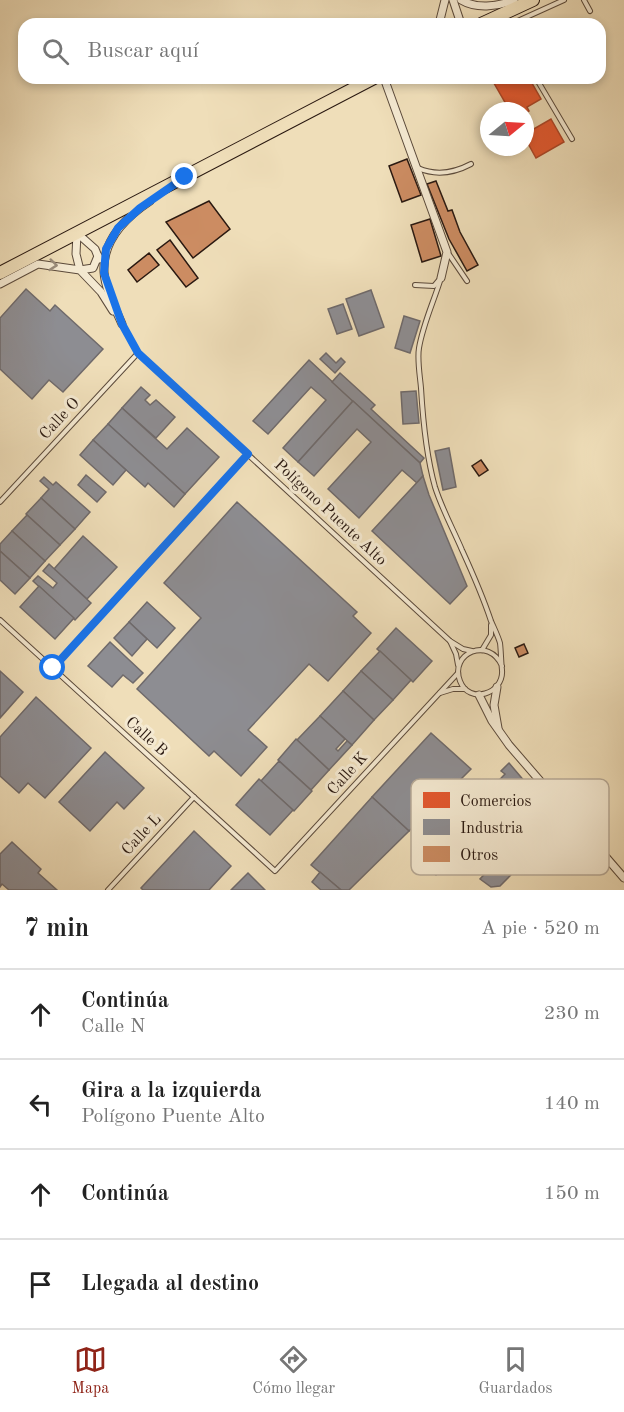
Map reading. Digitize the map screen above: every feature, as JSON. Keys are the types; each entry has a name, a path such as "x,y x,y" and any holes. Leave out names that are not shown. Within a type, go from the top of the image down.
{"highway":[{"path":"510,18 533,0"},
{"path":"0,273 362,84"}],"street":[{"path":"441,18 445,0"},
{"path":"453,0 459,18"},
{"path":"461,0 471,6 506,3 513,0"},
{"path":"351,90 356,84"},
{"path":"386,84 447,252 441,278"},
{"path":"104,273 106,249 118,228 140,208 185,177"},
{"path":"77,233 95,249 122,324"},
{"path":"77,233 76,254 80,270 101,292 122,324"},
{"path":"0,284 38,264 80,270 93,268 98,256"},
{"path":"497,687 494,705 499,731"},
{"path":"479,695 492,722 539,779"},
{"path":"609,857 622,872"}],"lane":[{"path":"514,18 564,0"},
{"path":"584,0 590,11"},
{"path":"540,84 572,139"},
{"path":"417,167 426,171 455,172 471,164"},
{"path":"447,252 467,281"},
{"path":"415,285 434,286 441,278"},
{"path":"439,694 453,689 466,690 479,695 492,692 497,687 502,674 500,643 436,488 426,447 419,349 441,278"},
{"name":"Polígono Puente Alto","path":"122,324 138,353 450,641 463,649 472,651"},
{"name":"Calle O","path":"0,502 138,353"},
{"path":"53,668 248,454"},
{"name":"Calle B","path":"0,620 275,871"},
{"path":"482,650 491,635 492,621"},
{"name":"Polígono Puente Alto","path":"450,641 459,667"},
{"path":"466,690 459,679 458,672 461,660 472,651 482,650 495,655 502,666"},
{"name":"Calle K","path":"275,871 458,672"},
{"name":"Calle L","path":"108,890 194,797"}],"building: Comercios":[{"path":"494,84 532,84 541,99 534,103 505,102"},
{"path":"551,119 564,142 536,158 534,129"}],"building: Industria":[{"path":"26,289 50,311 55,305 103,349 63,392 49,380 32,399 0,369 0,318"},
{"path":"371,290 384,327 359,336 346,299"},
{"path":"343,304 352,329 337,334 328,309"},
{"path":"404,316 420,321 410,353 395,348"},
{"path":"326,353 336,363 341,358 345,362 335,373 320,359"},
{"path":"309,360 353,401 298,462 283,448 326,400 311,387 268,434 253,421"},
{"path":"340,373 375,405 371,409 424,458 420,463 332,382"},
{"path":"141,387 150,395 145,400 150,405 156,400 175,417 156,438 122,408"},
{"path":"416,391 419,423 403,424 401,392"},
{"path":"353,401 420,463 423,476 417,483 402,470 359,518 328,489 371,442 357,429 314,476 298,462"},
{"path":"122,408 167,449 187,428 219,457 185,494 108,424"},
{"path":"108,424 185,494 174,507 148,483 145,487 93,440"},
{"path":"93,440 126,470 113,485 80,455"},
{"path":"449,448 456,487 443,490 435,451"},
{"path":"86,475 106,492 97,502 78,485"},
{"path":"423,476 467,586 450,604 372,531"},
{"path":"44,477 53,485 56,482 90,512 75,529 41,498 49,489 40,481"},
{"path":"41,498 75,529 60,545 26,514"},
{"path":"237,502 357,612 353,616 371,633 328,681 309,664 248,730 267,747 241,776 214,751 209,756 137,689 201,618 164,583"},
{"path":"27,515 60,545 45,561 12,531"},
{"path":"12,531 45,561 30,578 0,551 0,544"},
{"path":"83,536 117,567 87,599 54,569"},
{"path":"0,551 30,578 15,594 0,580"},
{"path":"49,564 91,603 75,620 33,581 38,576 53,588 57,583 43,571"},
{"path":"39,586 74,618 55,639 20,607"},
{"path":"147,602 175,628 157,648 129,622"},
{"path":"129,622 147,639 132,656 114,638"},
{"path":"396,628 432,661 413,682 377,649"},
{"path":"110,642 143,673 133,683 123,675 112,687 88,666"},
{"path":"380,651 411,680 393,700 361,671"},
{"path":"0,671 23,692 0,718"},
{"path":"361,671 393,700 374,720 343,691"},
{"path":"343,691 374,720 352,745 320,716"},
{"path":"36,697 91,748 45,798 28,783 19,793 0,776 0,737"},
{"path":"320,716 345,739 336,749 338,751 347,741 352,745 329,770 297,740"},
{"path":"431,733 471,769 461,779 411,779 411,829 409,831 372,797"},
{"path":"296,739 329,770 311,790 278,760"},
{"path":"105,752 144,788 124,809 117,802 90,831 59,802"},
{"path":"279,761 312,791 294,811 261,781"},
{"path":"509,763 523,779 500,779 505,774 501,771"},
{"path":"259,779 293,810 270,835 236,805"},
{"path":"372,797 409,831 349,890 341,890 311,865"},
{"path":"194,831 231,866 209,890 143,890 141,888"},
{"path":"12,842 41,869 38,873 57,890 9,890 2,884 0,887 0,854"},
{"path":"320,872 341,890 321,890 312,882"},
{"path":"248,873 265,890 231,890"},
{"path":"484,875 511,875 500,886 491,887 480,879"}],"building: Otros":[{"path":"407,159 421,195 402,202 389,166"},
{"path":"436,181 448,211 452,210 460,232 478,265 467,271 449,239 427,184"},
{"path":"209,201 230,229 193,258 166,222"},
{"path":"430,219 441,256 422,262 411,225"},
{"path":"170,240 198,278 186,287 157,250"},
{"path":"149,253 159,265 137,282 128,270"},
{"path":"481,460 488,470 479,476 472,466"},
{"path":"524,644 528,653 519,657 515,648"}],"route":[{"path":"53,668 248,454 138,353 122,324 109,293 104,273 106,249 118,228 140,208 185,177"}]}
